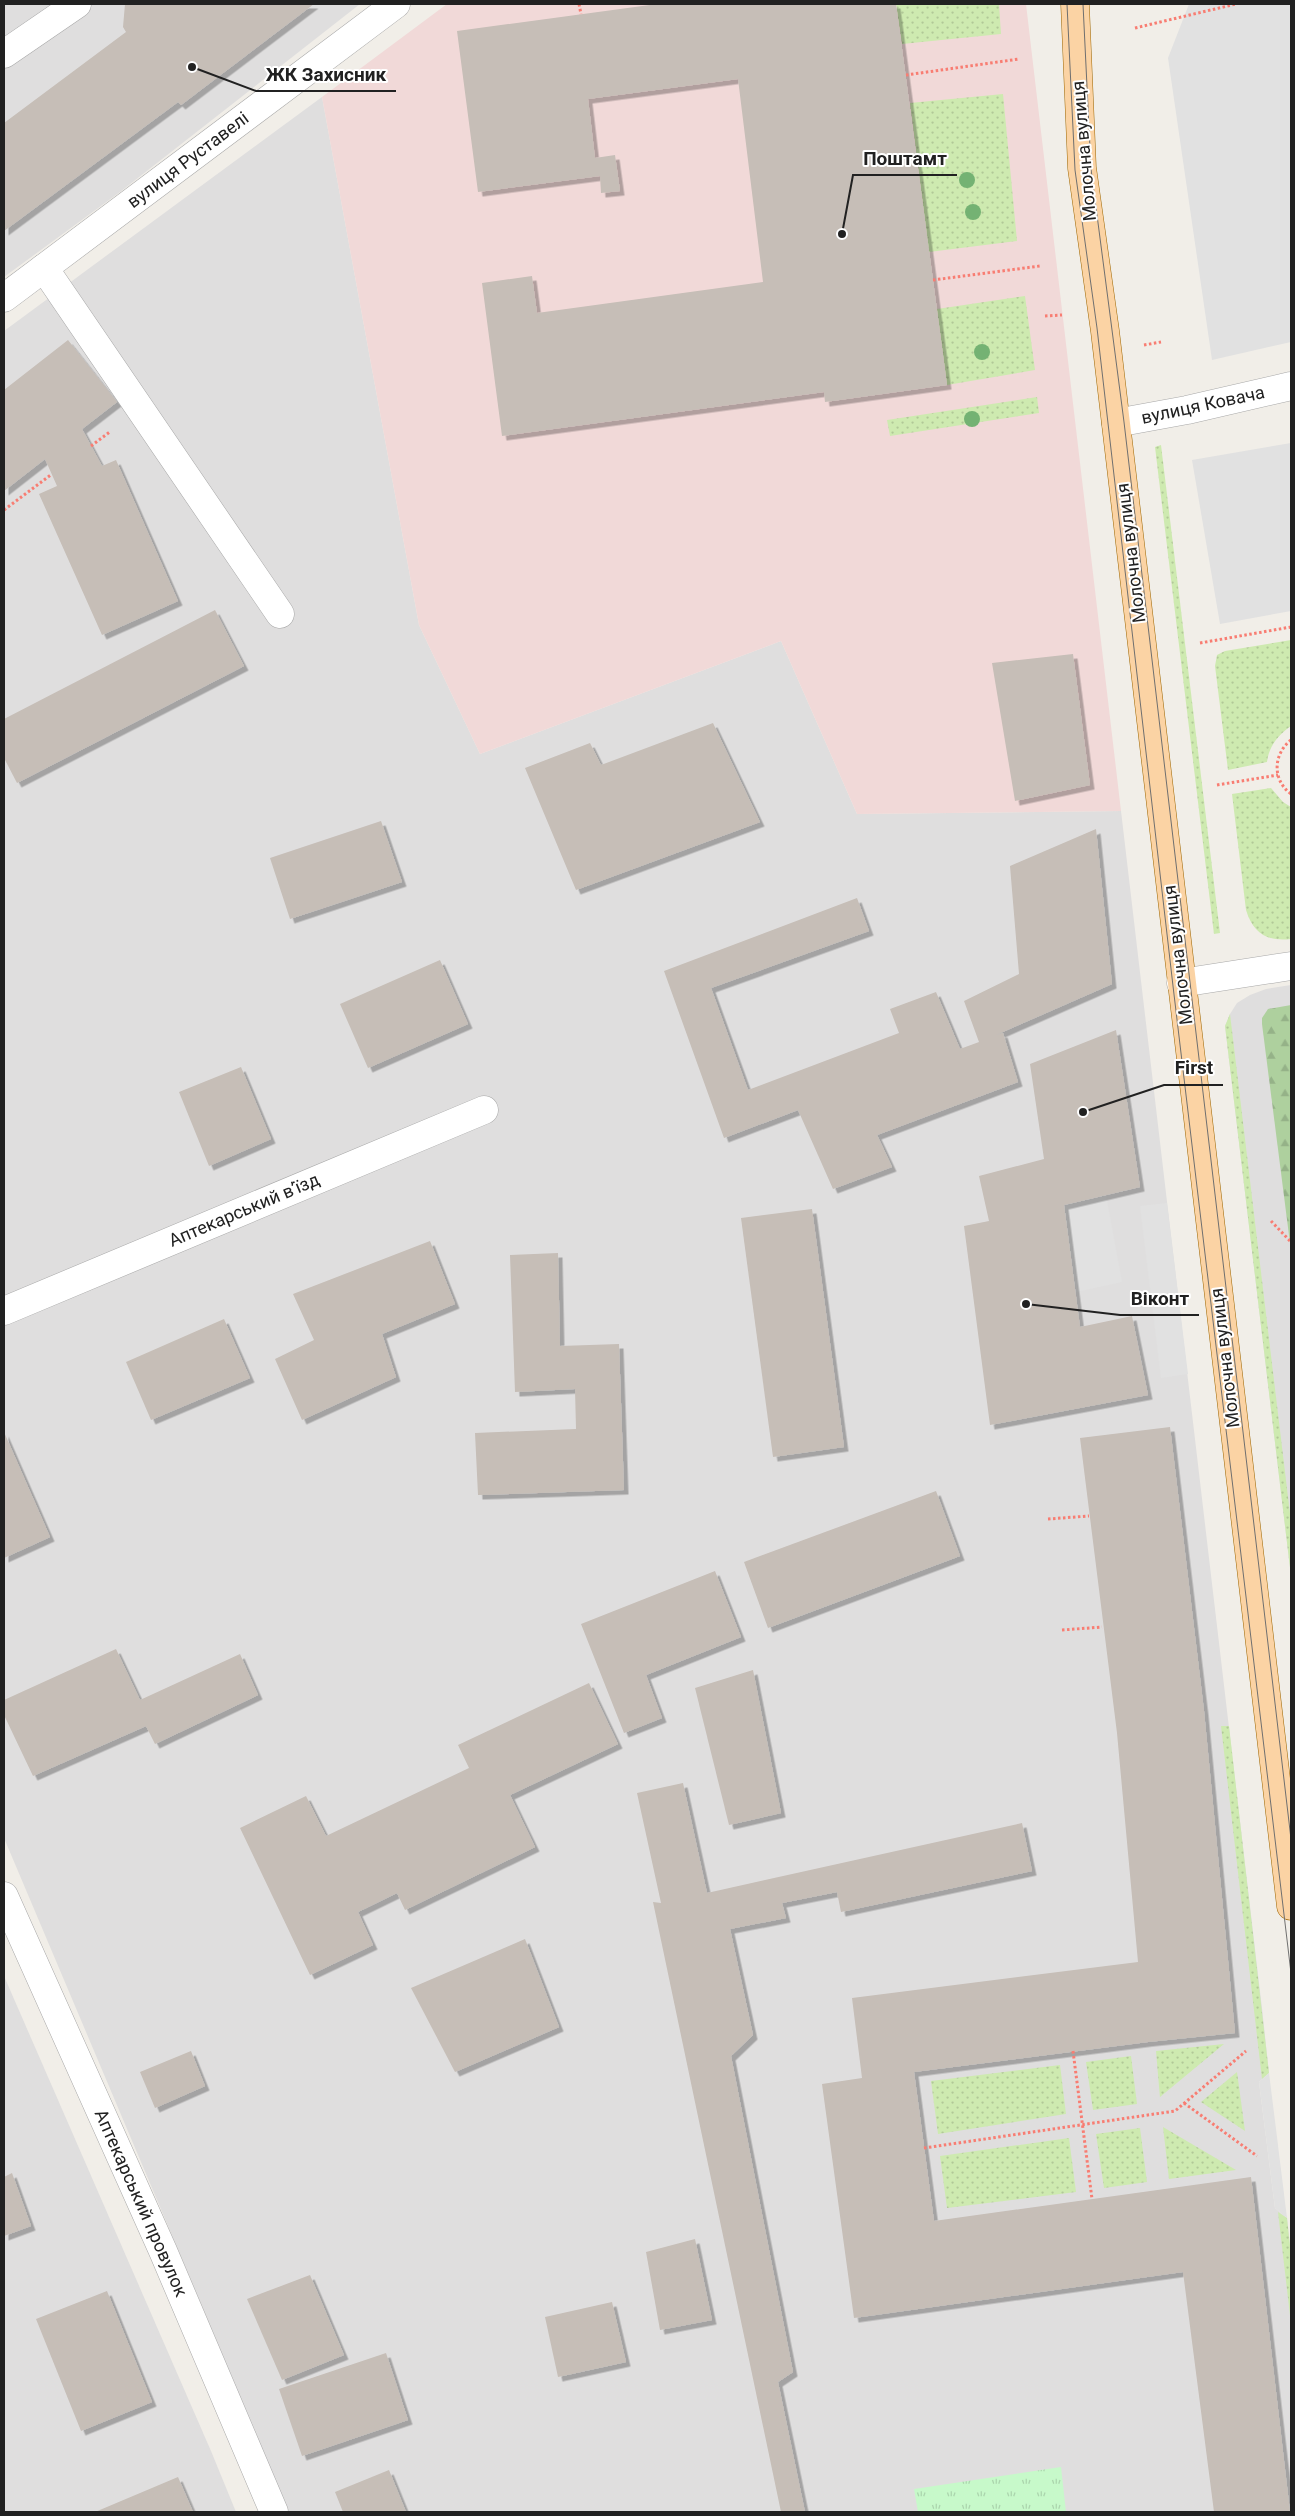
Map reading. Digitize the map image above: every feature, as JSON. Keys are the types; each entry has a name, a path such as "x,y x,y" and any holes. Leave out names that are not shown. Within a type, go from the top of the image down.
{"main road":[{"name":"Молочна вулиця","path":"1074,4 1082,168 1116,423 1291,1906"}],"street":[{"path":"4,54 77,4"},
{"name":"вулиця Руставелі","path":"4,298 396,4"},
{"path":"44,268 280,614"},
{"name":"вулиця Ковача","path":"1116,423 1187,410 1291,386"},
{"path":"1181,983 1291,966"},
{"name":"Аптекарський в’їзд","path":"4,1310 484,1110"},
{"name":"Аптекарський провулок","path":"4,1896 163,2251 274,2512"}],"path":[{"path":"579,4 581,14"},
{"path":"1135,28 1236,4"},
{"path":"906,75 1018,59"},
{"path":"933,280 1040,266"},
{"path":"1045,316 1062,315"},
{"path":"1143,345 1162,342"},
{"path":"4,510 52,474"},
{"path":"1200,643 1291,627"},
{"path":"1291,740 1280,754 1276,764 1282,784 1291,794"},
{"path":"1217,785 1278,775"},
{"path":"1271,1221 1291,1242"},
{"path":"1048,1519 1089,1516"},
{"path":"1062,1630 1102,1627"},
{"path":"1073,2051 1092,2198"},
{"path":"924,2148 1175,2111 1246,2051"},
{"path":"1184,2103 1257,2156"}],"shaded area":[{"path":"4,4 360,4 120,192 4,277"},
{"path":"447,4 1026,4 1121,811 857,814 781,641 480,754 419,625 322,97"},
{"path":"1189,4 1291,4 1291,342 1212,360 1168,58"},
{"path":"322,97 419,625 480,754 781,641 857,814 1121,811 1262,2008 1269,2073 1259,2082 1275,2208 1287,2218 1291,2258 1291,2512 289,2512 4,1838 4,331"},
{"path":"1291,443 1291,611 1220,624 1192,460"},
{"path":"1291,985 1291,1576 1225,1026 1237,1003 1250,995 1266,989"},
{"path":"1106,1195 1122,1282 1076,1292 1064,1205"},
{"path":"1167,1203 1188,1374 1161,1378 1140,1206"},
{"path":"4,1976 211,2451 236,2512 4,2512"},
{"path":"1269,2073 1287,2218 1275,2208 1259,2082"}],"green space":[{"path":"896,4 999,4 1001,34 902,44"},
{"path":"1003,94 1017,241 929,252 910,103"},
{"path":"1025,296 1035,370 947,385 937,309"},
{"path":"1037,397 1039,413 890,436 887,420"},
{"path":"1161,445 1220,933 1214,934 1155,447"},
{"path":"1291,640 1291,726 1275,741 1267,762 1228,770 1215,666 1217,655 1225,651"},
{"path":"1271,788 1283,802 1291,807 1291,939 1282,940 1268,937 1257,930 1246,910 1232,794"},
{"path":"1291,1005 1291,1251 1262,1018 1268,1009"},
{"path":"1230,1014 1291,1522 1291,1576 1225,1026"},
{"path":"1221,1726 1229,1726 1269,2073 1262,2079"},
{"path":"1224,2044 1160,2097 1160,2098 1156,2051"},
{"path":"1131,2056 1137,2104 1093,2110 1086,2062"},
{"path":"1060,2065 1066,2114 938,2134 931,2081"},
{"path":"1237,2072 1245,2131 1201,2102"},
{"path":"1163,2127 1236,2170 1169,2179"},
{"path":"1140,2128 1147,2182 1104,2188 1096,2134"},
{"path":"1069,2138 1076,2192 947,2208 940,2156"},
{"path":"1278,2212 1287,2218 1291,2255 1291,2324"},
{"path":"1061,2467 1066,2512 918,2512 914,2489"}],"building":[{"path":"125,4 314,4 181,105 178,102 4,231 4,123 126,32 123,27"},
{"path":"657,4 896,4 947,385 825,402 824,392 502,436 482,283 532,276 537,313 763,282 738,79 588,99 595,158 615,155 620,191 601,193 600,176 478,192 457,31"},
{"path":"68,340 117,402 82,429 102,466 116,460 178,601 102,635 39,494 57,486 45,459 4,491 4,390"},
{"path":"215,610 244,666 17,783 4,758 4,719"},
{"path":"1073,654 1090,785 1015,801 992,663"},
{"path":"713,723 760,822 576,890 525,768 590,743 601,765"},
{"path":"381,821 402,882 290,919 270,858"},
{"path":"1096,829 1112,984 996,1035 1003,1033 1018,1082 877,1135 892,1167 833,1189 798,1110 724,1138 664,971 857,898 869,931 711,988 748,1090 899,1033 890,1009 936,992 960,1049 979,1042 964,1001 1019,974 1010,866"},
{"path":"440,960 468,1024 368,1068 340,1004"},
{"path":"1116,1030 1140,1187 1064,1205 1080,1327 1132,1316 1148,1395 990,1425 964,1226 989,1221 979,1176 1044,1159 1030,1064"},
{"path":"241,1067 271,1139 209,1166 179,1092"},
{"path":"812,1209 844,1447 773,1457 741,1218"},
{"path":"430,1241 455,1304 382,1334 396,1377 302,1420 275,1359 314,1340 293,1294"},
{"path":"558,1253 560,1346 619,1344 624,1490 478,1495 475,1433 576,1429 575,1389 515,1392 510,1255"},
{"path":"224,1319 250,1378 151,1420 126,1362"},
{"path":"1170,1427 1204,1711 1235,2033 1148,2042 914,2072 934,2221 1251,2177 1290,2512 1214,2512 1183,2272 854,2318 822,2084 862,2078 852,1998 1138,1962 1117,1733 1080,1438"},
{"path":"4,1432 50,1537 4,1558"},
{"path":"936,1491 960,1556 768,1628 744,1562"},
{"path":"715,1571 741,1637 646,1675 662,1718 624,1733 581,1624"},
{"path":"116,1649 140,1700 240,1654 258,1695 155,1744 146,1726 33,1776 4,1715 4,1700"},
{"path":"753,1670 781,1813 729,1825 695,1688"},
{"path":"589,1683 618,1744 510,1795 535,1847 405,1910 397,1893 358,1912 373,1945 310,1975 240,1828 306,1796 326,1836 469,1768 458,1745"},
{"path":"683,1783 707,1893 1022,1823 1032,1871 841,1912 837,1892 782,1903 786,1918 730,1929 753,2035 731,2056 793,2372 778,2382 805,2512 781,2512 653,1902 661,1903 637,1793"},
{"path":"525,1939 559,2027 455,2072 411,1988"},
{"path":"191,2051 205,2086 155,2108 140,2072"},
{"path":"12,2173 31,2226 4,2236 4,2177"},
{"path":"695,2239 712,2320 660,2330 646,2252"},
{"path":"310,2275 344,2355 282,2380 247,2299"},
{"path":"107,2291 152,2402 81,2431 36,2319"},
{"path":"612,2302 626,2362 558,2377 545,2317"},
{"path":"386,2353 408,2420 302,2456 279,2389"},
{"path":"389,2470 406,2512 343,2512 335,2492"},
{"path":"178,2477 193,2512 95,2512"}],"tram line":[{"path":"1067,4 1075,170 1097,328 1173,986 1291,1973"},
{"path":"1083,4 1091,169 1124,422 1291,1839"}],"place":[{"name":"ЖК Захисник","path":"192,67"},
{"name":"Поштамт","path":"842,234"},
{"name":"First","path":"1083,1112"},
{"name":"Віконт","path":"1026,1304"}]}
